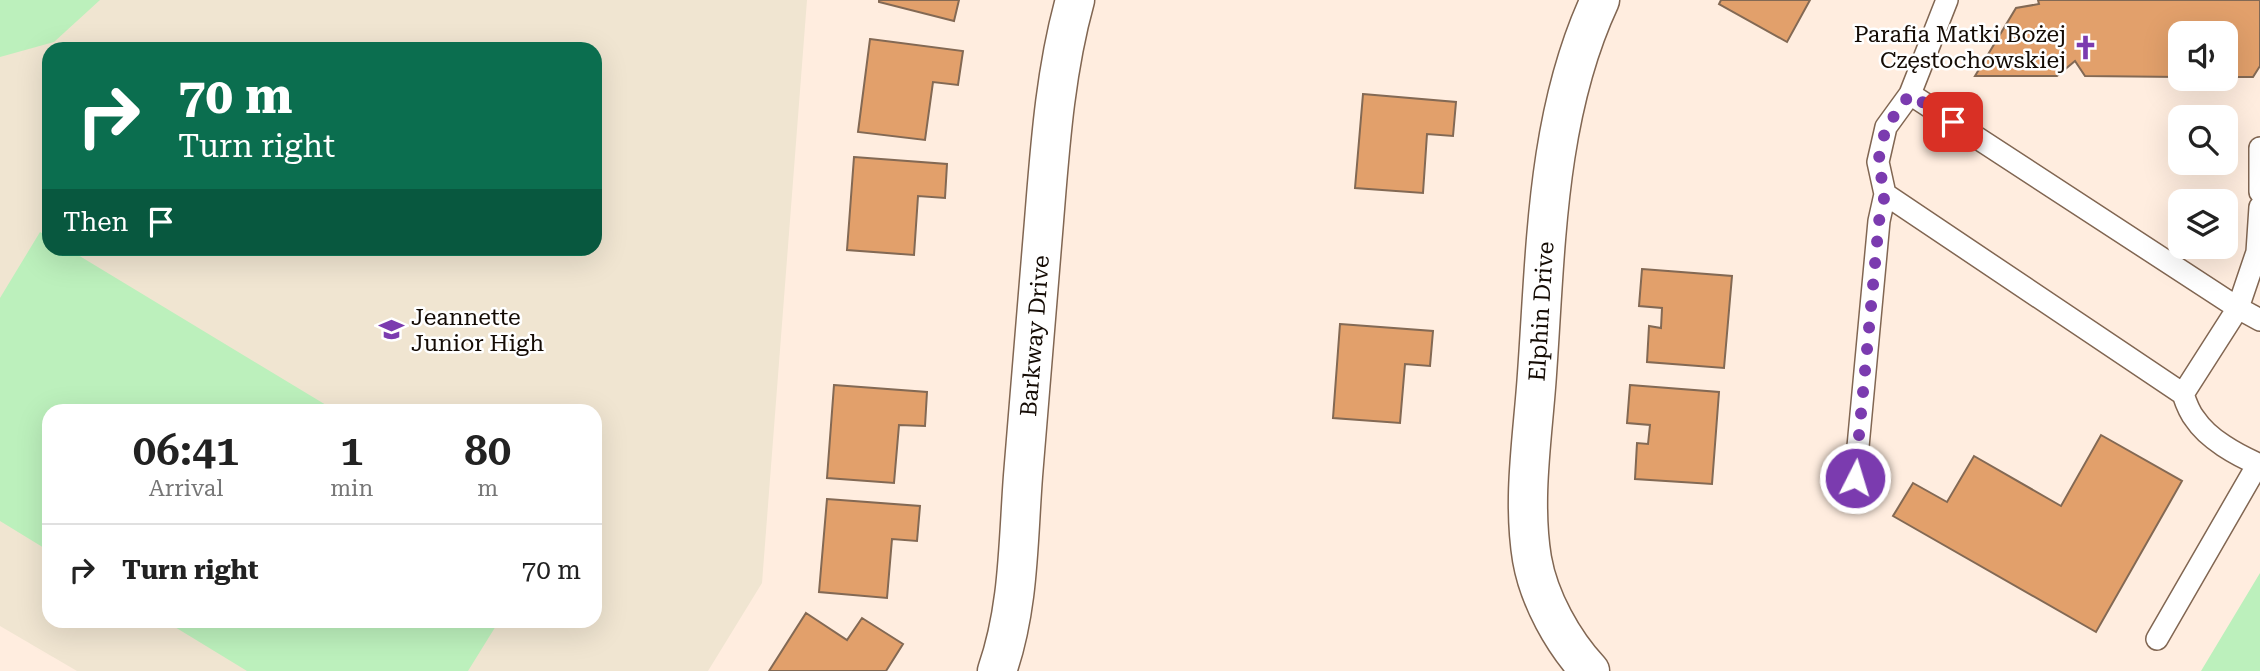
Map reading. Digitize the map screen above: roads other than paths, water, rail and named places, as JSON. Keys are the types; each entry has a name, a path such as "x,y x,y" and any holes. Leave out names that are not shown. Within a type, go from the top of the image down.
{"street":[{"name":"Barkway Drive","path":"997,671 1007,642 1017,587 1052,124 1061,56 1074,0"},
{"name":"Elphin Drive","path":"1590,671 1558,626 1541,591 1533,562 1528,504 1550,206 1558,134 1583,40 1600,0"}],"lane":[{"path":"1855,478 1879,221 1885,194 1878,162 1886,127 1910,94 1947,0"},
{"path":"1910,94 2260,320"},
{"path":"2260,148 2260,192"},
{"path":"1885,194 2183,394 2196,422 2214,438 2258,464 2157,639"},
{"path":"2183,394 2238,308 2257,252 2260,207"}],"place":[{"name":"Parafia Matki Bożej Częstochowskiej","path":"2086,47"},
{"name":"Jeannette Junior High","path":"391,330"}]}
